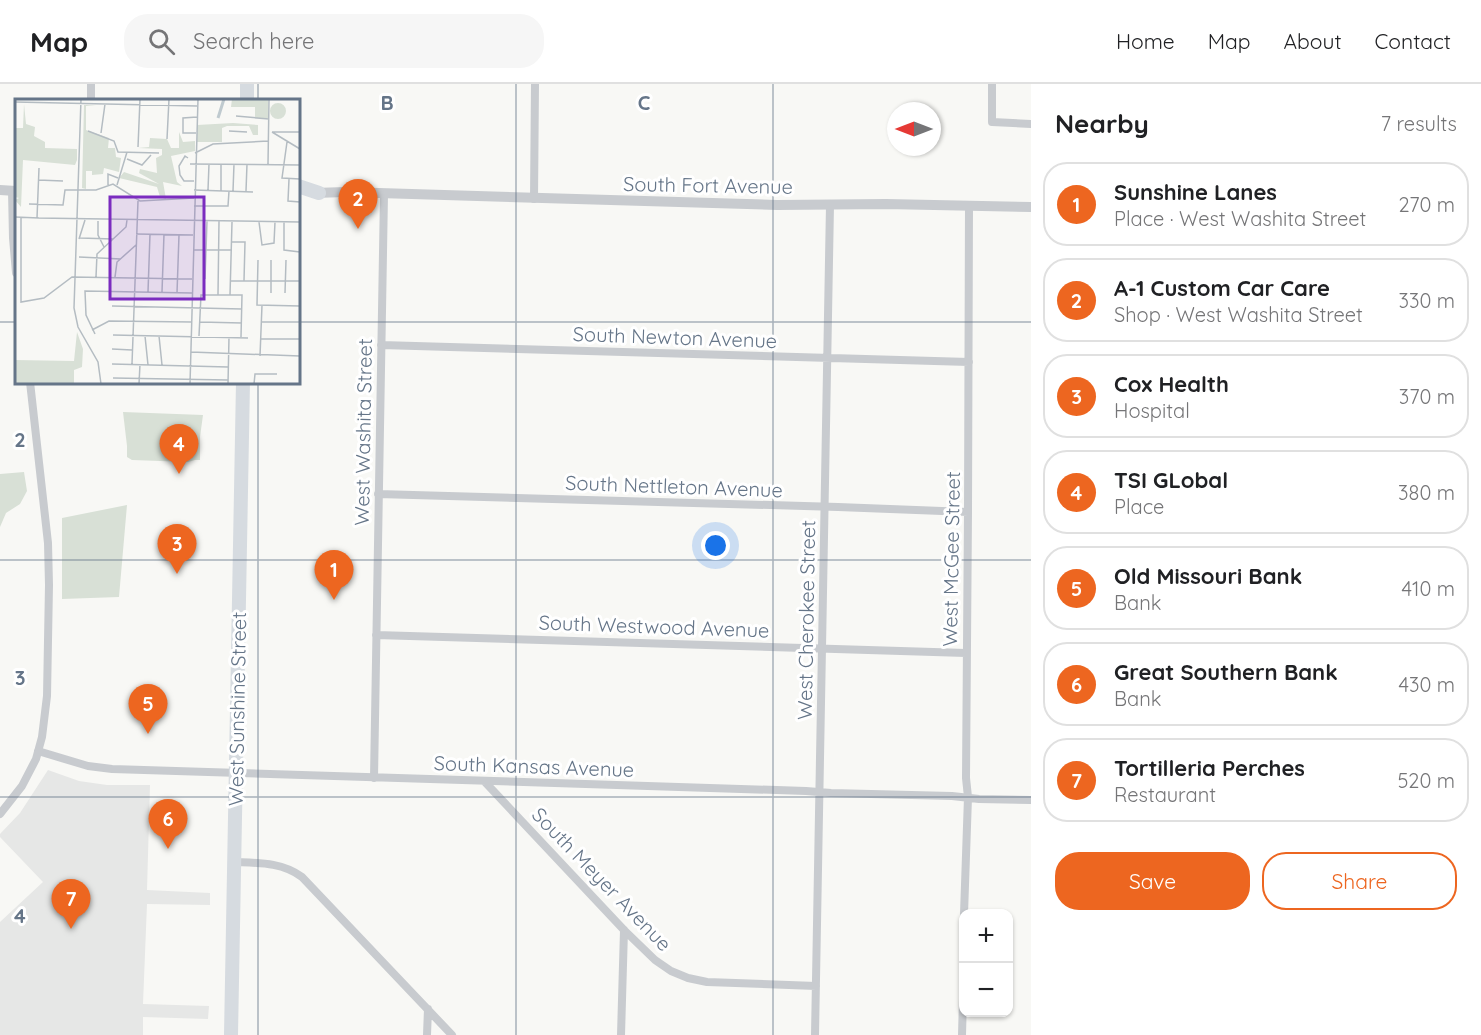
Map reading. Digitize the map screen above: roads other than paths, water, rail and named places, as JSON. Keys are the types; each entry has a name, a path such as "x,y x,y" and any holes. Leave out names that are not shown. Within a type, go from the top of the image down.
{"main road":[{"path":"300,187 319,193"},
{"name":"West Sunshine Street","path":"231,1035 243,384"}],"street":[{"path":"91,99 92,84"},
{"path":"534,199 536,84"},
{"path":"992,84 992,122 1031,124"},
{"path":"0,190 14,191 15,261"},
{"name":"South Fort Avenue","path":"300,193 777,205 886,204 1031,207"},
{"name":"West Washita Street","path":"374,778 384,194"},
{"name":"West Cherokee Street","path":"815,1035 830,205"},
{"name":"West McGee Street","path":"964,909 968,797 966,653 969,205"},
{"name":"South Newton Avenue","path":"381,345 969,362"},
{"path":"0,814 30,772 44,727 47,696 49,563 30,384"},
{"name":"South Nettleton Avenue","path":"378,494 968,512"},
{"name":"South Westwood Avenue","path":"376,635 966,653"},
{"name":"South Kansas Avenue","path":"38,751 98,768 1031,800"},
{"name":"South Meyer Avenue","path":"484,781 624,930 663,966 688,978 717,983 816,986"},
{"path":"234,862 279,865 302,877 452,1035"},
{"path":"621,1035 624,930"},
{"path":"962,1035 963,963"},
{"path":"428,1009 428,1035"}],"place":[{"name":"A-1 Custom Car Care","path":"358,229"},
{"name":"TSI GLobal","path":"179,474"},
{"name":"Cox Health","path":"177,574"},
{"name":"Sunshine Lanes","path":"334,600"},
{"name":"Old Missouri Bank","path":"148,734"},
{"name":"Great Southern Bank","path":"168,849"},
{"name":"Tortilleria Perches","path":"71,929"}]}
